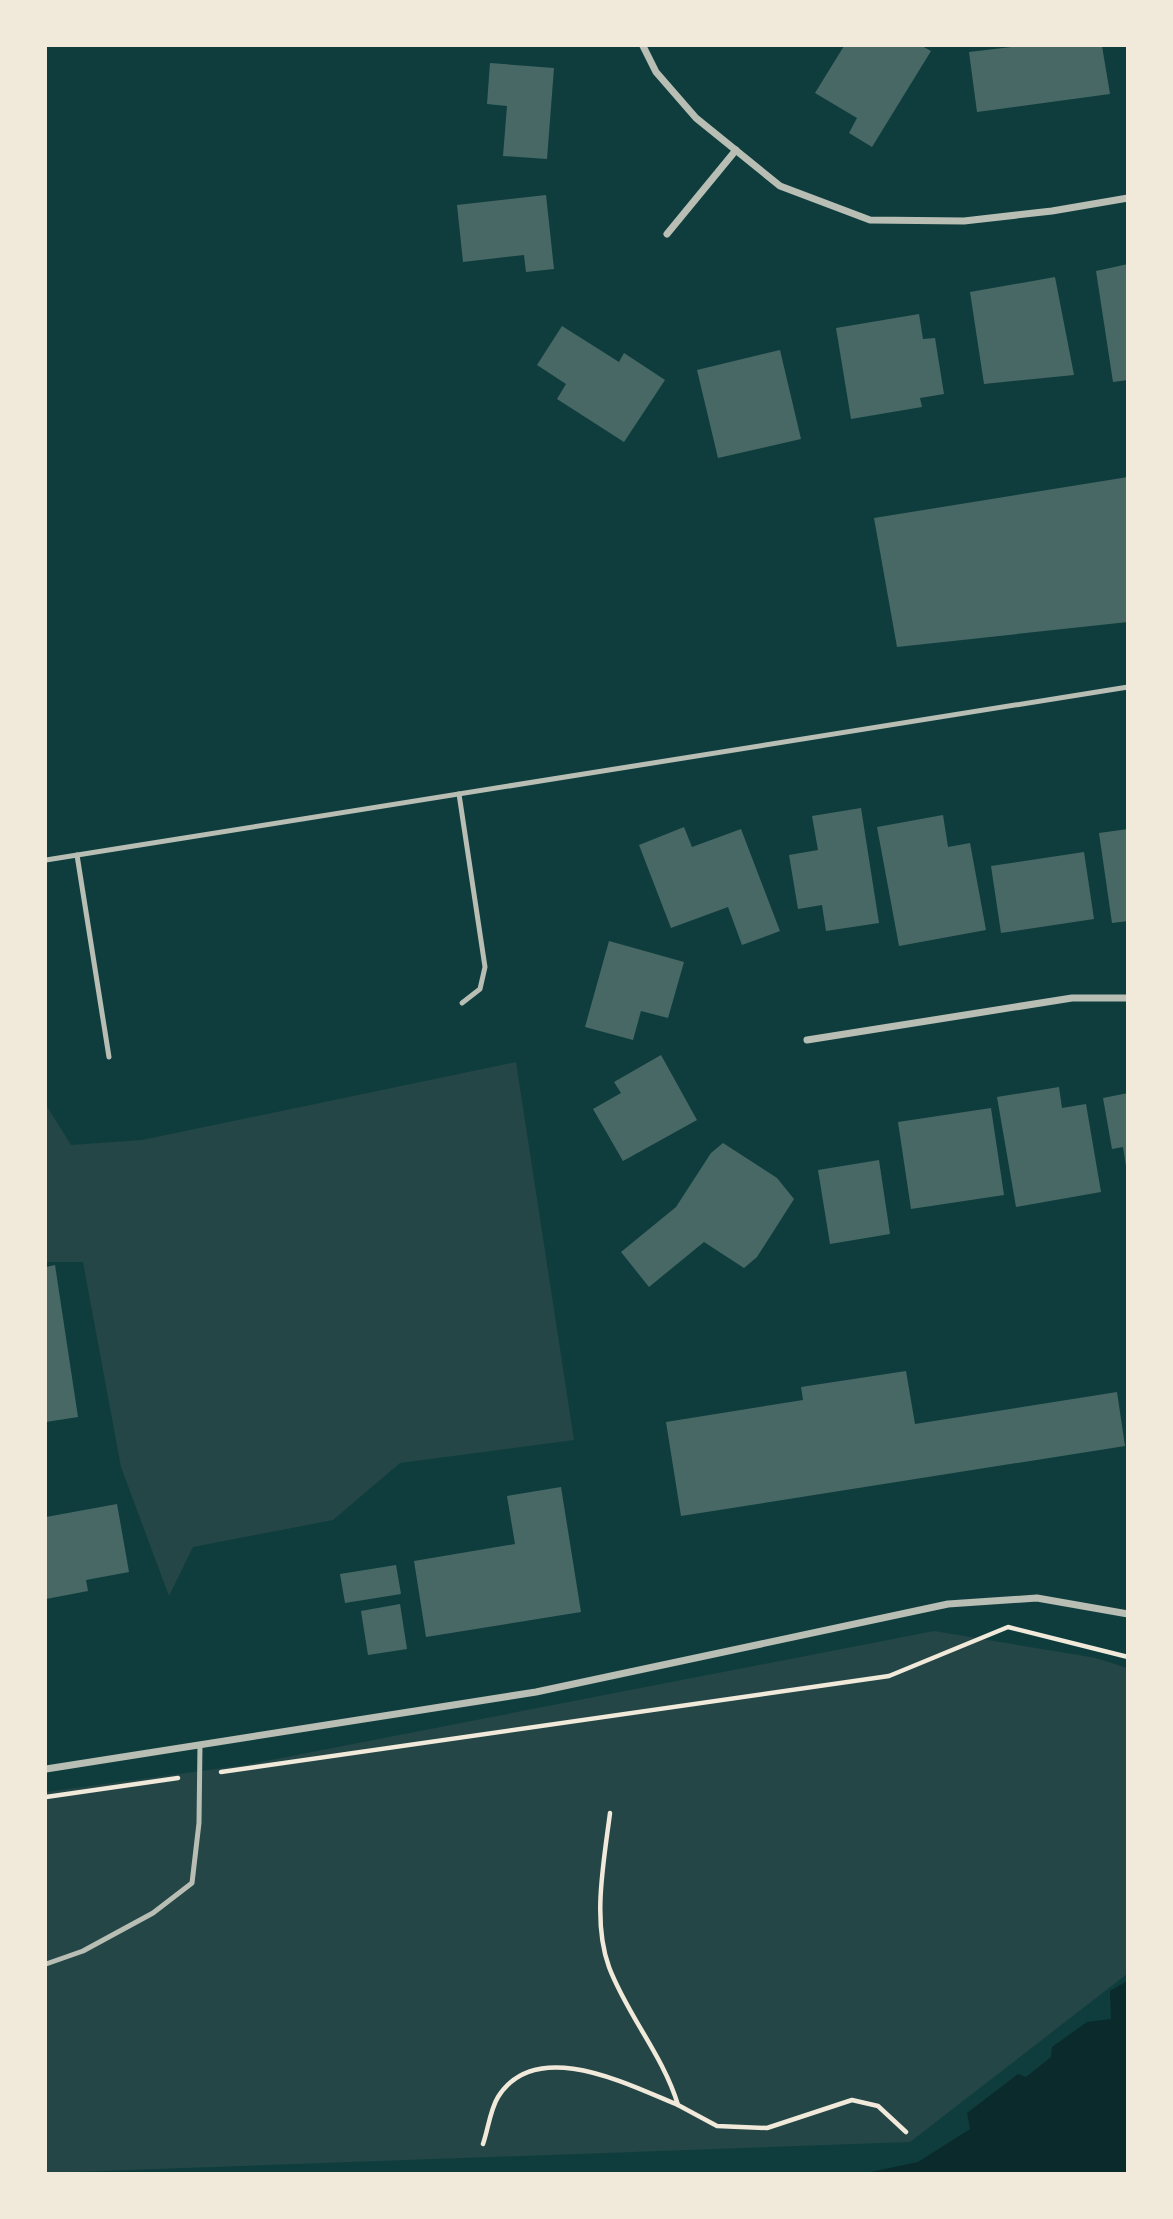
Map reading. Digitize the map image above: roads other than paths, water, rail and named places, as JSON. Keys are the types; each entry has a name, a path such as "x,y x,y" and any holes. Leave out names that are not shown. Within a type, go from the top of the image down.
{"street":[{"path":"643,46 656,72 696,118 780,186 870,220 964,221 1052,211 1128,198"},
{"path":"667,234 736,150"},
{"path":"807,1040 1072,998 1128,998"},
{"path":"46,1769 536,1692 948,1604 1037,1598 1128,1614"}],"lane":[{"path":"46,860 1128,687"},
{"path":"459,794 485,967 480,989 462,1003"},
{"path":"77,856 109,1057"},
{"path":"46,1964 83,1951 153,1913 192,1882 198,1823 200,1745"}]}
